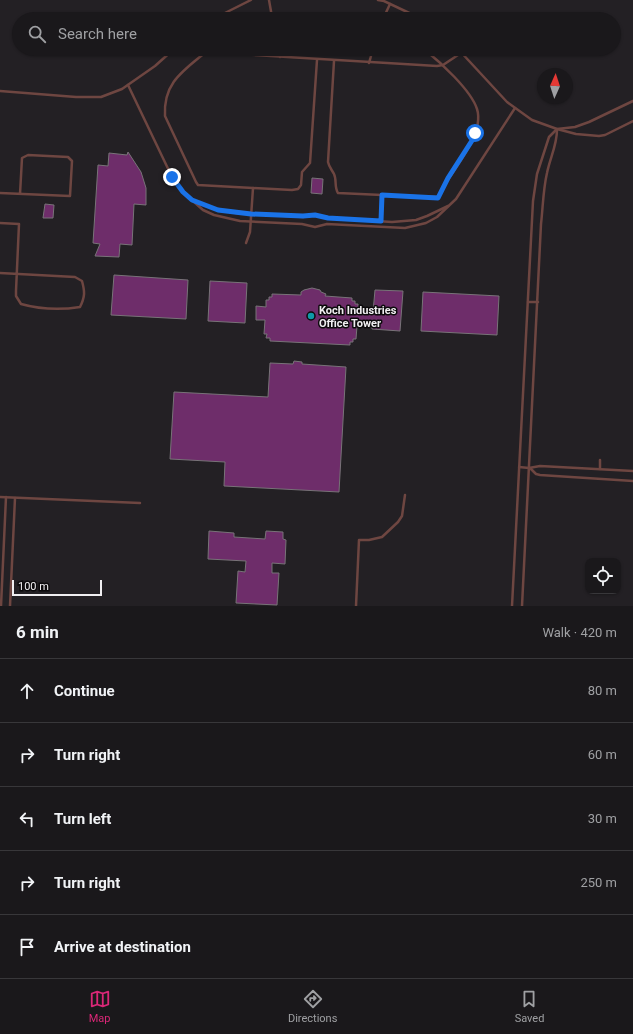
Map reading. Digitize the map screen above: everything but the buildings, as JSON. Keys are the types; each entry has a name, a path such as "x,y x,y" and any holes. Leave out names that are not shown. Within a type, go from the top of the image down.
{"lane":[{"path":"227,12 251,0"},
{"path":"269,0 272,12"},
{"path":"378,0 407,12"},
{"path":"386,12 390,4"},
{"path":"0,91 76,97 101,97 122,89 155,66 166,56"},
{"path":"201,56 181,73 172,84 166,97 165,105 165,116 198,185 292,190 298,189 301,185 302,172 310,163 317,60"},
{"path":"265,56 437,66 443,65 456,56"},
{"path":"368,63 370,56"},
{"path":"334,61 328,162 334,174 335,189 338,192 350,194 438,198 448,178 473,139 478,126 478,111 474,101 443,65 432,56"},
{"path":"464,56 507,102 532,120 576,134 599,136 606,135 633,121"},
{"path":"128,85 172,177 183,192 203,210 225,218 302,224 315,227 328,224 395,228 410,227 426,223 437,217 456,199 515,108"},
{"path":"512,606 534,185 548,137 557,129 575,127 589,122 633,101"},
{"path":"522,606 544,186 557,140 557,129"},
{"path":"0,193 20,194 70,196 72,161 68,157 28,154 22,158 20,194"},
{"path":"246,243 250,232 253,188"},
{"path":"381,221 382,195"},
{"path":"192,200 218,210 251,214 315,215 328,218 381,221 416,220 450,204"},
{"path":"302,224 303,216"},
{"path":"328,218 328,224"},
{"path":"0,223 19,224 16,274 16,296 21,304 32,307 71,308 80,306 85,297 85,289 82,281 75,277 16,274 0,273"},
{"path":"528,302 538,302"},
{"path":"600,460 600,469"},
{"path":"519,467 529,468 540,466 633,471"},
{"path":"529,468 536,474 540,475 633,481"},
{"path":"356,606 359,540 369,540 382,536 398,522 402,516 405,495"},
{"path":"0,497 140,503"},
{"path":"1,606 6,497"},
{"path":"10,606 15,498"}],"place":[{"name":"Koch Industries Office Tower","path":"311,316"}],"route":[{"path":"172,177 183,192 192,200 218,210 236,213 303,216 315,215 328,218 381,221 382,195 438,198 448,178 473,139 475,133"}]}
